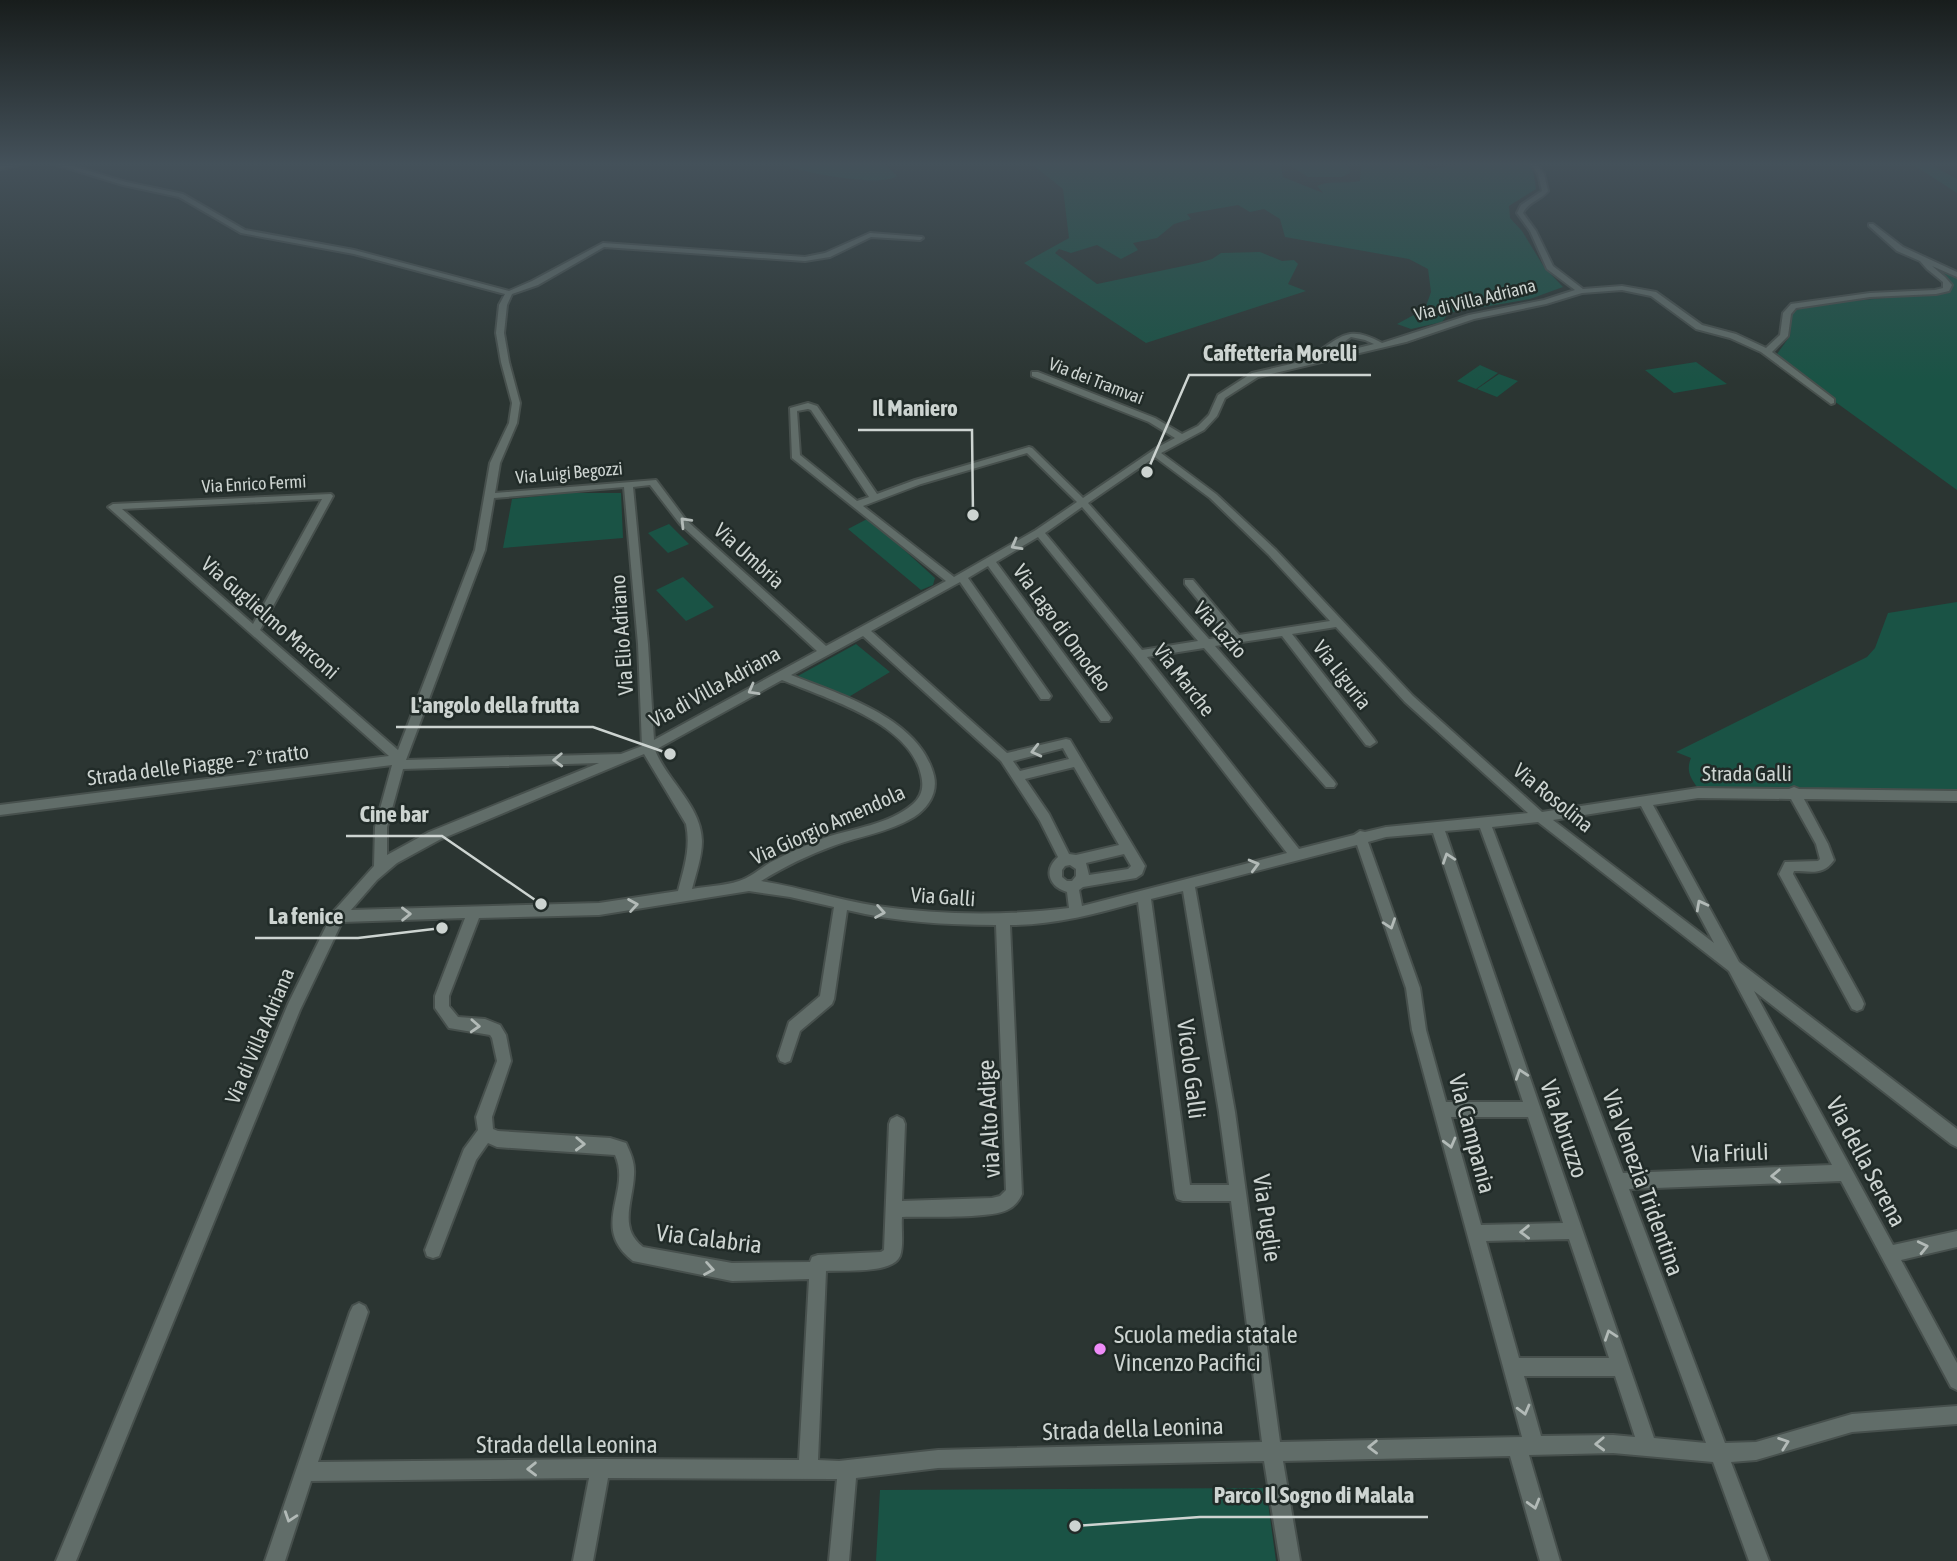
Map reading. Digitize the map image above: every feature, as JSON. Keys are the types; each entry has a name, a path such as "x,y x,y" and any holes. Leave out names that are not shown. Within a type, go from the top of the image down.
{"street":[{"path":"259,235 354,252 509,293 537,282 603,246 799,259 828,255 871,235"},
{"path":"883,235 920,238"},
{"path":"1535,235 1550,267 1581,291"},
{"path":"1882,235 1894,246 1957,275"},
{"path":"1767,352 1784,336 1787,313 1794,306 1870,296 1934,293 1947,288 1946,280 1928,268 1924,261"},
{"name":"Via di Villa Adriana","path":"66,1561 293,1009 338,916 381,867 433,836 648,748 957,580 1039,532 1155,453 1206,424 1221,397 1245,380 1266,371 1403,340 1472,317 1546,302 1581,291 1615,287 1648,292 1699,327 1740,338 1767,352 1831,401"},
{"path":"381,867 381,827 399,762 480,550 496,461 516,411 501,334 500,312 509,293"},
{"name":"Via di Villa Adriana","path":"1309,361 1341,337 1356,333 1379,344"},
{"path":"1329,347 1346,353"},
{"name":"Via dei Tramvai","path":"1035,374 1155,421 1182,438"},
{"path":"856,505 875,498 814,408 808,406 794,410 795,456 856,505 957,580 1045,696"},
{"name":"Via Lazio","path":"875,498 1029,450 1082,502 1330,784"},
{"name":"Via Rosolina","path":"1155,453 1213,496 1272,552 1409,699 1540,817 1957,1139"},
{"name":"Via Luigi Begozzi","path":"489,496 653,482"},
{"name":"Via Umbria","path":"653,482 683,522 825,652"},
{"name":"Via Elio Adriano","path":"628,484 643,644 648,748 655,764 685,809 695,833 695,846 683,896"},
{"name":"Via Enrico Fermi","path":"113,507 328,496 255,630"},
{"name":"Via Guglielmo Marconi","path":"113,507 255,630 399,762"},
{"name":"Via Marche","path":"1039,532 1296,854"},
{"name":"Via Lago di Omodeo","path":"989,560 1105,718"},
{"path":"1189,582 1236,639"},
{"path":"1139,654 1339,623"},
{"path":"864,631 1005,758 1070,861 1084,870 1077,884 1077,913"},
{"name":"Via Liguria","path":"1284,631 1370,742"},
{"name":"Via Giorgio Amendola","path":"745,885 772,868 820,845 871,830 905,816 923,803 929,788 926,768 915,748 898,730 876,716 779,675"},
{"path":"1005,758 1066,743 1138,866 1136,871 1077,884 1057,881 1054,872 1057,864 1127,848"},
{"path":"399,762 626,757"},
{"name":"Strada delle Piagge – 2º tratto","path":"0,810 399,762"},
{"path":"1018,776 1077,762"},
{"path":"1794,792 1822,844 1827,860 1821,866 1790,866 1786,874 1857,1003"},
{"name":"Strada Galli","path":"1540,817 1698,793 1794,792 1957,796"},
{"name":"Via della Serena","path":"1644,800 1888,1255 1955,1372"},
{"name":"Via Galli","path":"338,916 599,909 745,885 766,886 913,917 1003,920 1077,913 1360,836 1540,817"},
{"name":"Via Venezia Tridentina","path":"1484,822 1759,1561"},
{"name":"Via Abruzzo","path":"1437,827 1648,1447"},
{"name":"Via Campania","path":"1360,836 1413,988 1419,1030 1512,1367 1550,1561"},
{"name":"Via Puglie","path":"1188,883 1238,1193 1272,1450 1290,1561"},
{"name":"Vicolo Galli","path":"1144,895 1167,1054 1183,1193 1238,1193"},
{"path":"785,1056 794,1027 827,999 841,903"},
{"path":"433,1250 470,1155 485,1133 484,1117 504,1061 499,1035 485,1026 454,1023 441,1004 474,913"},
{"name":"via Alto Adige","path":"895,1209 997,1205 1008,1200 1015,1191 1003,920"},
{"path":"1441,1109 1534,1110"},
{"path":"808,1470 818,1266 888,1258 893,1248 897,1124"},
{"name":"Via Calabria","path":"485,1133 497,1139 610,1146 620,1149 625,1162 621,1234 627,1247 639,1255 732,1272 818,1266"},
{"name":"Via Friuli","path":"1617,1181 1845,1173"},
{"path":"1475,1233 1575,1231"},
{"path":"1888,1255 1957,1239"},
{"path":"275,1561 359,1312"},
{"path":"1512,1367 1621,1367"},
{"name":"Strada della Leonina","path":"305,1472 600,1468 808,1470 847,1469 938,1459 1613,1444 1717,1453 1766,1449 1809,1434 1859,1422 1957,1415"},
{"path":"583,1561 600,1468"},
{"path":"839,1561 847,1469"}],"green space":[{"path":"1069,235 1161,235 1133,243 1138,250 1121,259 1097,245 1071,253 1059,249 1055,253 1097,284 1198,263 1221,253 1260,252 1282,261 1294,260 1298,264 1288,284 1306,291 1146,343 1024,263 1069,238"},
{"path":"1284,235 1524,235 1544,267 1563,287 1530,299 1449,313 1442,322 1411,329 1397,324 1425,309 1431,292 1428,269 1409,259"},
{"path":"1933,269 1957,278 1957,490 1834,401 1777,354 1790,336 1792,311 1821,304 1948,292 1952,283"},
{"path":"1696,362 1727,384 1674,393 1645,370"},
{"path":"1480,365 1498,373 1476,389 1457,381"},
{"path":"1499,374 1518,381 1497,397 1477,389"},
{"path":"568,493 621,493 623,538 503,548 512,499"},
{"path":"869,518 935,578 933,585 921,590 848,529"},
{"path":"669,524 689,544 668,553 648,533"},
{"path":"683,577 714,607 686,621 656,590"},
{"path":"1957,602 1957,791 1697,787 1692,780 1689,766 1691,758 1676,752 1867,657 1875,648 1888,613"},
{"path":"856,644 890,672 847,698 796,677"},
{"path":"1266,1488 1276,1561 876,1561 880,1490"}],"place":[{"name":"Caffetteria Morelli","path":"1147,472"},
{"name":"Il Maniero","path":"973,515"},
{"name":"L'angolo della frutta","path":"670,754"},
{"name":"Cine bar","path":"541,904"},
{"name":"La fenice","path":"442,928"},
{"name":"Scuola media statale Vincenzo Pacifici","path":"1100,1349"},
{"name":"Parco Il Sogno di Malala","path":"1075,1526"}]}
